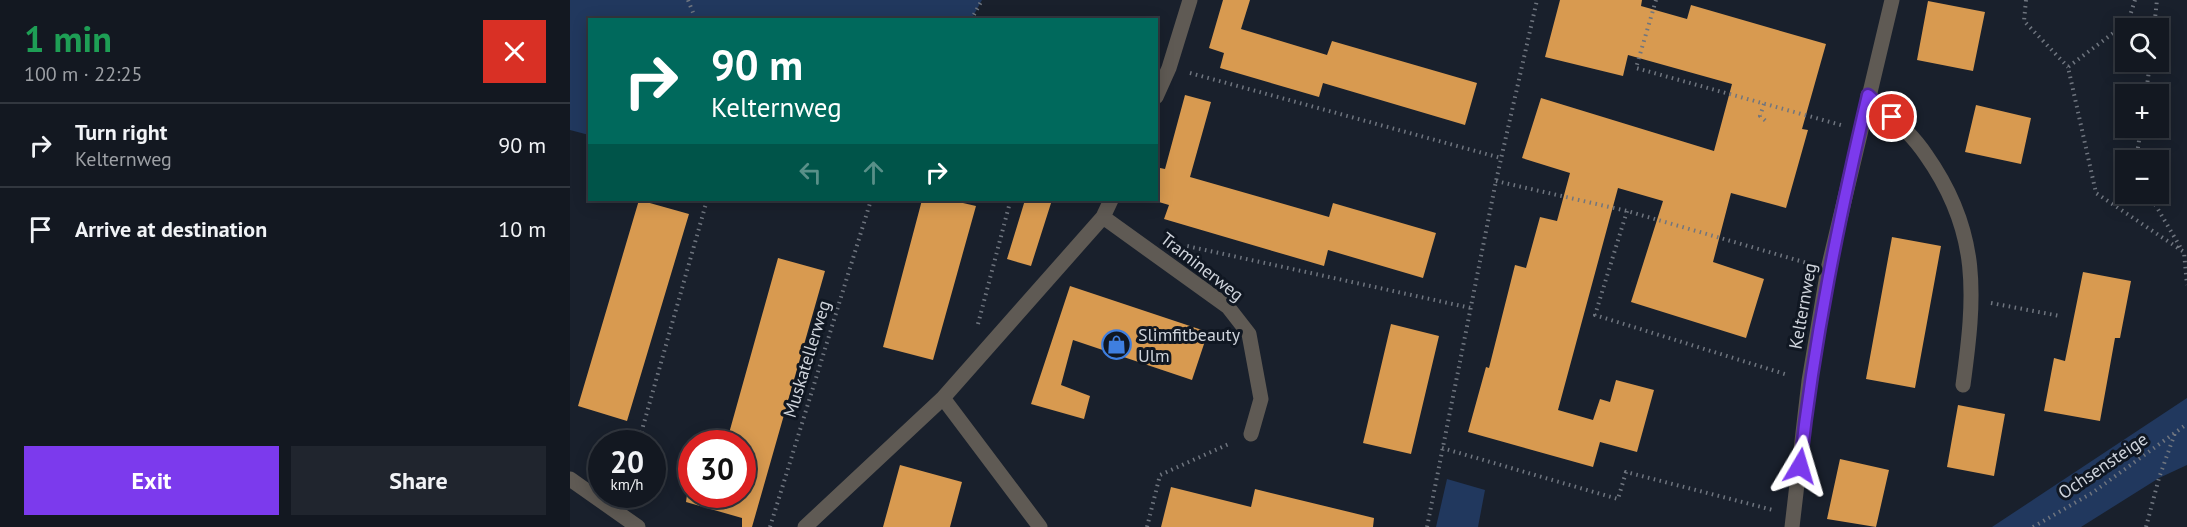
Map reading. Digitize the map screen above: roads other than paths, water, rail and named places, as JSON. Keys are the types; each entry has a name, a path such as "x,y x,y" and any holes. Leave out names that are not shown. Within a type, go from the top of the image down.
{"street":[{"path":"1158,93 1169,68 1190,0"},
{"name":"Kelternweg","path":"1792,527 1809,381 1828,269 1859,130 1892,0"},
{"path":"1868,95 1926,155 1963,225 1971,263 1973,300 1963,385"},
{"path":"805,527 943,398 1104,217 1111,201"},
{"name":"Traminerweg","path":"1104,217 1228,307 1249,334 1261,399 1251,434"},
{"path":"943,398 1040,527"},
{"path":"570,479 638,527"}],"place":[{"name":"Slimfitbeauty Ulm","path":"1117,345"}]}
